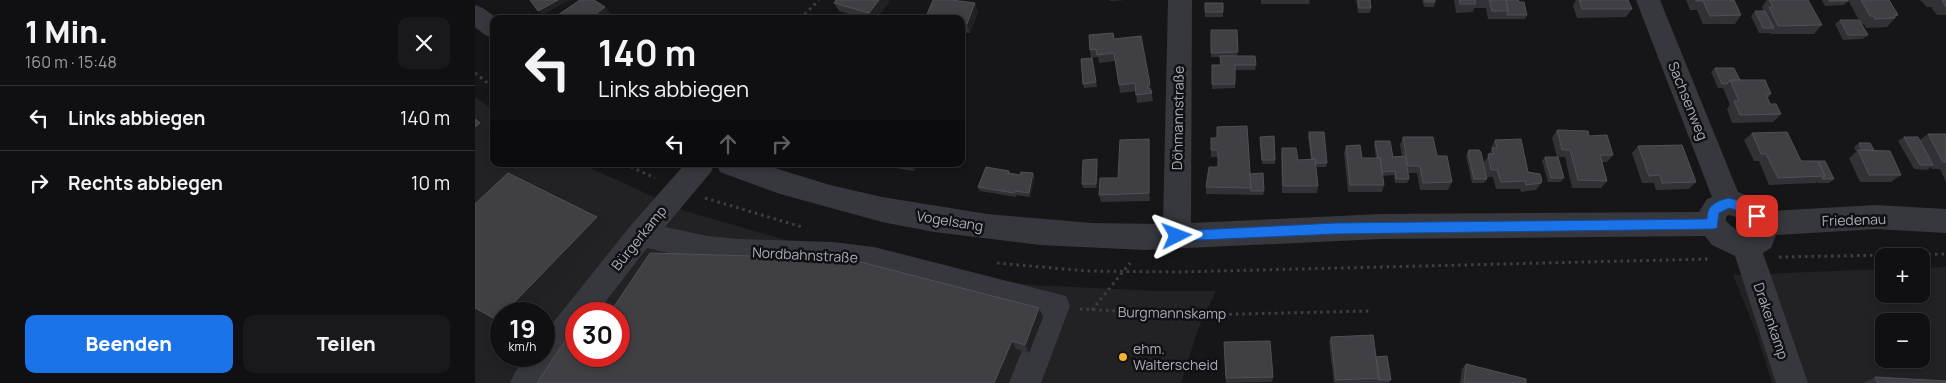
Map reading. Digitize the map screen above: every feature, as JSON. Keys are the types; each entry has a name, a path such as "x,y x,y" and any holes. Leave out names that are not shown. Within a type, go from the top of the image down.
{"street":[{"name":"Döhmannstraße","path":"1177,236 1180,0"},
{"name":"Sachsenweg","path":"1648,0 1721,214"},
{"path":"475,14 490,27"},
{"name":"Bürgerkamp","path":"587,302 641,234 698,167"},
{"name":"Vogelsang","path":"739,167 843,200 893,212 951,222 1040,232 1146,237 1177,236"},
{"path":"1177,236 1335,228 1721,214 1749,209 1757,216 1753,243 1726,239 1718,232 1721,214"},
{"name":"Friedenau","path":"1753,243 1876,217 1946,221"},
{"name":"Nordbahnstraße","path":"641,234 716,250 833,254 874,260 1055,306"},
{"name":"Drakenkamp","path":"1753,243 1792,383"},
{"path":"1025,383 1055,306"},
{"name":"Bürgerkamp","path":"526,383 565,331"}],"path":[{"path":"804,15 819,0"},
{"path":"475,73 490,85"},
{"path":"1091,311 1125,272 1146,237"},
{"name":"Burgmannskamp","path":"1055,306 1091,311 1197,315 1371,311"}],"shaded area":[{"path":"475,97 490,107 490,167 589,167 682,210 799,244 950,273 1030,285 1159,291 1216,291 1198,329 1181,383 475,383"},
{"path":"1946,267 1946,383 1772,383 1756,332 1733,275 1875,269 1875,303 1930,303 1930,268"}],"building":[{"path":"530,0 558,0 538,11"},
{"path":"580,0 594,0 605,7 594,15 558,15"},
{"path":"836,0 879,0 869,13 834,3"},
{"path":"933,0 975,3 967,24 965,24 965,15 927,15"},
{"path":"1358,0 1370,0 1371,8 1359,8"},
{"path":"1425,0 1435,0 1435,2 1425,2"},
{"path":"1459,0 1475,0 1476,4 1460,4"},
{"path":"1489,0 1506,0 1508,11 1492,11"},
{"path":"1506,0 1524,2 1527,15 1507,15"},
{"path":"1579,0 1628,0 1632,9 1582,9"},
{"path":"1696,0 1734,0 1741,15 1710,16 1703,1"},
{"path":"1769,0 1808,0 1822,25 1778,26 1769,7 1773,7"},
{"path":"1848,0 1848,1 1829,1"},
{"path":"1861,0 1889,0 1898,15 1894,16 1895,18 1875,19 1873,16 1870,16"},
{"path":"1205,3 1223,3 1223,12 1205,12"},
{"path":"1755,11 1765,11 1774,28 1763,28"},
{"path":"1840,20 1859,20 1868,35 1848,35"},
{"path":"1211,30 1237,30 1238,52 1211,53"},
{"path":"1113,33 1114,39 1141,36 1150,84 1147,87 1152,93 1136,95 1135,83 1119,85 1114,53 1097,55 1096,49 1090,50 1089,35"},
{"path":"1220,56 1255,56 1256,65 1235,65 1235,84 1212,84 1212,65 1221,65"},
{"path":"1092,58 1096,82 1083,84 1081,59"},
{"path":"1715,68 1734,68 1740,80 1730,80 1727,84 1722,84"},
{"path":"1730,80 1765,80 1771,94 1766,94 1770,104 1776,104 1781,114 1740,115 1734,101 1739,101"},
{"path":"475,119 480,123 475,127"},
{"path":"1247,126 1251,188 1206,187 1209,167 1218,167 1218,150 1211,150 1211,138 1217,138 1217,127"},
{"path":"1557,130 1588,131 1589,136 1607,135 1613,155 1600,155 1607,181 1578,180 1570,150 1562,150"},
{"path":"1309,132 1324,132 1327,163 1316,163 1315,159 1312,159"},
{"path":"1787,132 1801,161 1818,161 1825,176 1778,178 1766,154 1761,154 1752,133"},
{"path":"1928,134 1946,134 1946,162 1943,162"},
{"path":"1274,136 1275,160 1262,160 1260,137"},
{"path":"1403,137 1433,137 1437,156 1447,156 1452,182 1423,183 1420,166 1408,166"},
{"path":"1904,137 1918,137 1933,165 1920,165"},
{"path":"1149,139 1149,193 1099,195 1100,178 1118,178 1120,140"},
{"path":"1521,139 1528,172 1540,174 1541,183 1526,185 1525,181 1501,182 1497,170 1491,170 1488,154 1494,154 1492,148 1497,148 1495,140"},
{"path":"1375,141 1390,141 1393,157 1405,156 1409,179 1396,179 1395,171 1382,172"},
{"path":"1859,143 1870,143 1874,150 1862,150"},
{"path":"1360,145 1362,158 1380,158 1384,185 1350,185 1346,146"},
{"path":"1682,145 1696,182 1662,183 1660,175 1649,176 1638,146"},
{"path":"1282,148 1296,148 1298,160 1315,159 1318,186 1283,186"},
{"path":"1469,150 1479,150 1481,152 1487,179 1474,179"},
{"path":"1858,150 1890,151 1901,175 1869,175"},
{"path":"1545,157 1558,157 1564,178 1551,178"},
{"path":"1097,159 1096,184 1082,184 1083,160"},
{"path":"1818,161 1825,161 1834,179 1822,178 1825,176"},
{"path":"986,167 1020,175 1021,172 1033,173 1029,193 1015,191 1014,193 978,187"},
{"path":"508,173 597,217 515,302 490,302 490,316 475,308 475,204"},
{"path":"1263,173 1264,191 1251,191 1250,174"},
{"path":"650,253 849,259 1039,308 1025,345 1012,341 994,383 537,383 548,367 555,367 555,356 565,341 565,367 630,367 630,302 617,302"},
{"path":"1373,335 1379,378 1336,380 1331,337"},
{"path":"1270,341 1273,377 1226,378 1224,342"},
{"path":"1387,356 1391,380 1378,380 1376,357"},
{"path":"1466,364 1526,379 1526,383 1464,383"},
{"path":"1875,377 1946,381 1946,383 1878,383"}],"place":[{"name":"ehm. Walterscheid","path":"1123,357"}],"route":[{"path":"1177,236 1335,228 1713,224 1712,216 1715,210 1720,205 1729,203 1738,204 1749,209 1757,216"}]}
